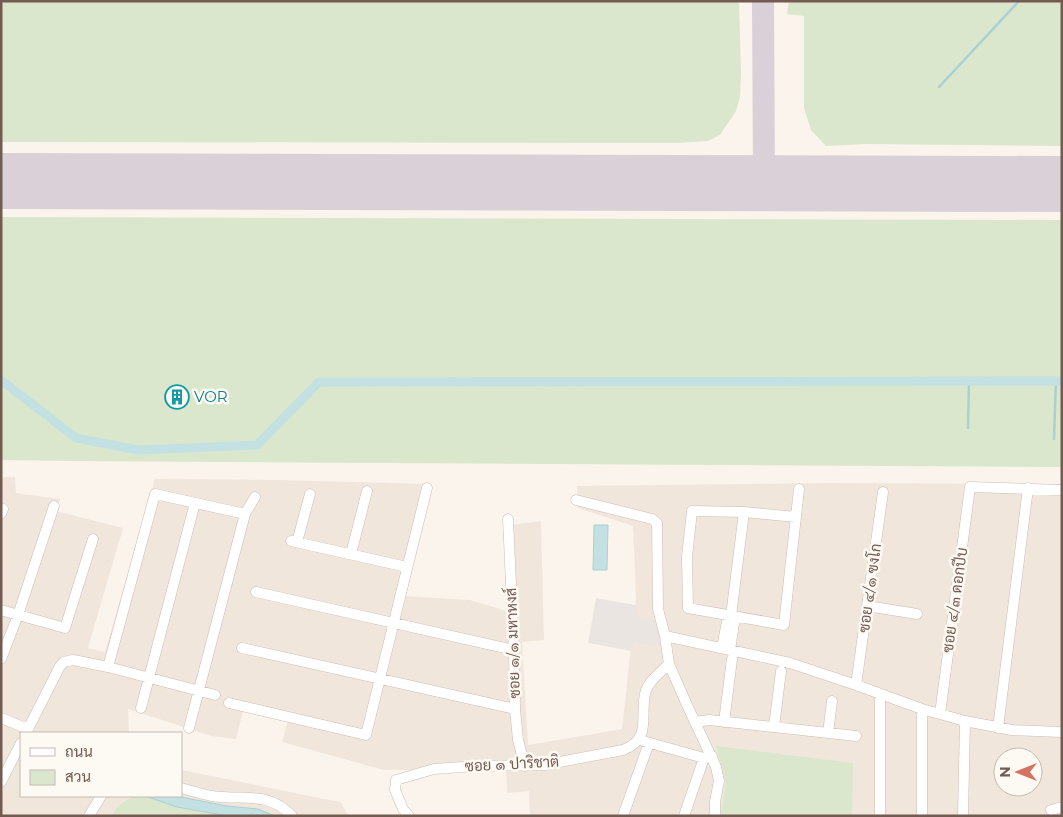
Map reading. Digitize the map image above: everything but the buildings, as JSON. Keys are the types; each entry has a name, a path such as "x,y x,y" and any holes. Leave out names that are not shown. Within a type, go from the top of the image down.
{"street":[{"name":"ซอย ๔/๓ ดอกปีบ","path":"940,714 970,487 1028,488"},
{"path":"229,703 366,735 426,488"},
{"path":"998,728 1028,488 1062,490"},
{"path":"796,517 744,512 692,511 687,557 688,608 784,625 796,517 799,489"},
{"path":"351,554 368,491"},
{"name":"ซอย ๔/๑ ฃงโก","path":"856,685 883,492"},
{"path":"108,667 155,494 245,514"},
{"path":"310,494 294,541 408,567"},
{"path":"189,728 245,514 254,497"},
{"path":"576,500 652,519 657,523 658,608 669,664 695,722 708,757 716,767 719,781 715,802 715,816"},
{"path":"141,708 195,503"},
{"path":"1,660 54,506"},
{"path":"724,722 731,616 744,512"},
{"name":"ซอย ๑/๑ มหาหงส์","path":"508,519 518,740 525,766"},
{"path":"1,610 65,628 93,539"},
{"path":"256,592 514,650"},
{"path":"867,606 917,614"},
{"path":"665,636 728,652 790,663 922,709 965,721 998,728 1062,732"},
{"path":"242,648 516,709"},
{"path":"1,718 27,731 60,666 64,662 73,660 108,667 215,695"},
{"path":"623,816 644,742 645,692 652,680 669,664"},
{"path":"774,727 781,671"},
{"path":"880,694 880,816"},
{"path":"828,733 832,701"},
{"path":"922,709 922,816"},
{"path":"695,722 708,720 856,736"},
{"path":"963,816 965,721"},
{"path":"644,742 708,757"},
{"name":"ซอย ๑ ปาริชาติ","path":"409,816 403,809 395,790 396,780 434,769 544,765 623,750 644,742"},
{"path":"1,782 20,745"},
{"path":"684,816 708,757"},
{"path":"182,788 213,796 251,797 274,802 287,810 292,816"},
{"path":"89,816 100,797"},
{"path":"1051,810 1062,807"}],"shaded area":[{"path":"1,477 15,477 16,493 60,499 56,511 123,528 88,648 105,652 155,479 431,484 404,596 470,600 507,611 505,526 541,521 544,640 522,642 528,745 622,729 636,599 633,526 578,508 577,486 828,483 1062,484 1062,816 530,816 529,791 507,793 506,763 384,770 282,742 288,721 243,711 236,739 211,736 128,709 129,732 20,732 20,797 182,797 182,770 340,802 349,816 1,816"},
{"path":"596,598 636,605 638,618 659,620 664,647 634,642 631,651 588,643"}],"green space":[{"path":"1,1 739,1 740,97 736,111 720,135 708,141 678,143 1,142"},
{"path":"789,1 1062,1 1062,146 867,144 826,146 811,130 804,108 804,16 787,14"},
{"path":"1,217 1062,220 1062,467 1,460"},
{"path":"716,746 853,763 852,816 721,816 726,782"},
{"path":"148,797 177,807 228,816 112,816 122,803 129,799"}],"water":[{"path":"594,525 608,525 607,570 593,570"},
{"path":"148,797 181,797 227,806 258,809 275,816 228,816 177,807"}],"waterway":[{"path":"939,87 1019,1"},
{"path":"1,380 76,438 138,450 257,445 319,382 1062,381"},
{"path":"968,428 969,380"},
{"path":"1054,439 1056,380"}],"taxiway":[{"path":"763,1 764,184"}],"runway":[{"path":"1,181 1062,184"}],"place":[{"name":"VOR","path":"177,397"}]}
